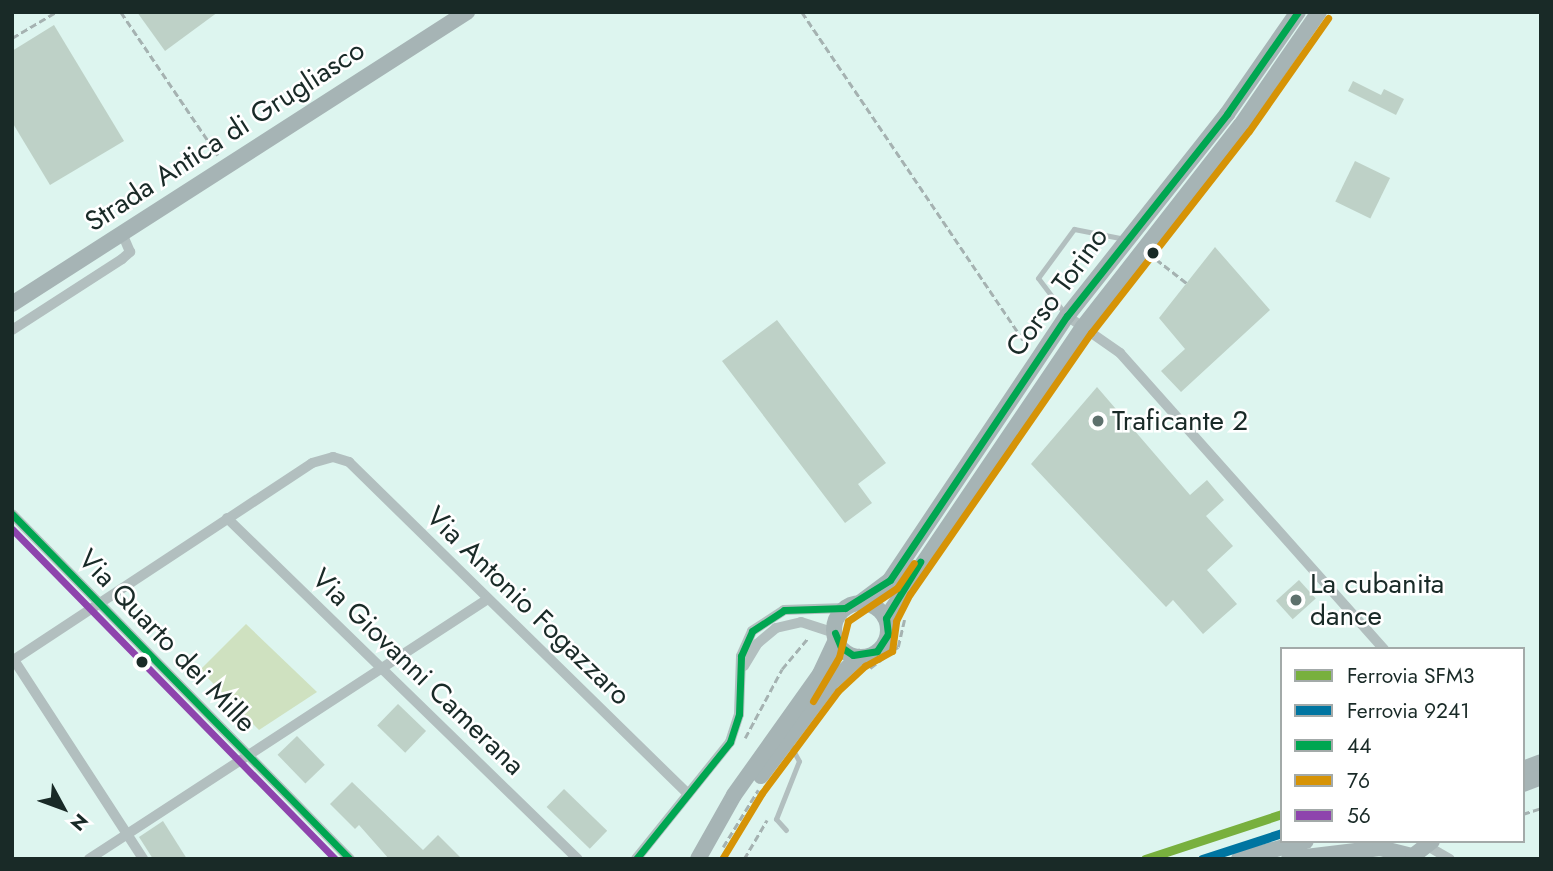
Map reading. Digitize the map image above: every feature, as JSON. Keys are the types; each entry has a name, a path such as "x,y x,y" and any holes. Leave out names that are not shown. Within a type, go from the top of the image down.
{"street":[{"name":"Strada Antica di Grugliasco","path":"12,304 467,12"},
{"name":"Corso Torino","path":"710,859 820,674 835,636 835,623 845,608 862,603 890,580 1067,316 1227,114 1298,12"},
{"name":"Corso Torino","path":"698,859 734,795 782,737 830,684 859,657 884,645 886,618 1083,327 1241,125 1319,12"},
{"path":"12,330 122,259 130,246 127,231"},
{"path":"1067,316 1120,353 1382,647"},
{"name":"Via Antonio Fogazzaro","path":"227,518 312,463 333,457 349,462 687,793"},
{"name":"Via Quarto dei Mille","path":"12,514 350,859"},
{"path":"143,859 13,660 227,518"},
{"name":"Via Giovanni Camerana","path":"227,518 578,859"},
{"path":"89,859 488,599"},
{"path":"862,603 878,609 886,618"},
{"path":"636,859 736,730 746,642 768,617 792,609 845,608"},
{"path":"742,668 757,644 776,628 801,622 835,636 845,651 859,657"},
{"path":"1239,859 1299,843"},
{"path":"1289,859 1388,845 1413,856 1431,844 1450,859"}],"lane":[{"path":"1067,316 1038,278 1074,229 1128,239"},
{"path":"782,737 799,761 776,819 786,830"}],"path":[{"path":"12,38 56,12"},
{"path":"121,12 226,166"},
{"path":"802,12 1037,361"},
{"path":"1155,258 1187,283"},
{"path":"743,741 782,669 812,633 815,646"},
{"path":"744,859 771,814"}],"green space":[{"path":"246,624 317,692 259,730 200,670"}],"building":[{"path":"137,12 218,12 165,51"},
{"path":"54,25 124,141 50,185 12,122 12,51"},
{"path":"1353,81 1381,95 1384,89 1404,99 1396,115 1348,91"},
{"path":"1355,161 1390,178 1370,219 1335,201"},
{"path":"1215,247 1270,310 1181,392 1161,371 1185,349 1159,318"},
{"path":"777,320 886,463 858,484 872,503 845,523 722,361"},
{"path":"1097,387 1190,495 1207,480 1224,500 1206,516 1233,546 1207,570 1237,604 1203,634 1173,600 1166,607 1031,464"},
{"name":"La cubanita dance","path":"1299,580 1316,599 1293,619 1276,601"},
{"path":"398,704 426,731 405,753 377,726"},
{"path":"297,736 325,765 305,784 278,755"},
{"path":"352,782 423,850 438,835 462,859 389,859 359,825 355,829 330,804"},
{"path":"564,789 607,831 590,849 547,807"},
{"path":"163,821 187,859 153,859 139,837"}],"rail line":[{"name":"SFM3","path":"1145,859 1280,815"},
{"name":"9241","path":"1202,859 1280,834"}],"transit line":[{"name":"44","path":"636,859 730,742 739,714 741,656 752,631 784,610 845,608 890,580 1067,316 1227,114 1298,12"},
{"name":"76","path":"722,859 762,793 838,691 865,666 892,651 896,621 910,594 1091,333 1249,131 1328,18"},
{"name":"44","path":"12,514 350,859"},
{"name":"56","path":"12,529 335,859"},
{"name":"44","path":"835,633 841,647 853,655 877,651 888,634 886,618 920,562"},
{"name":"76","path":"813,701 839,657 848,621 897,588 914,563"}],"place":[{"name":"Traficante 2","path":"1098,421"},
{"name":"La cubanita dance","path":"1296,600"}]}
